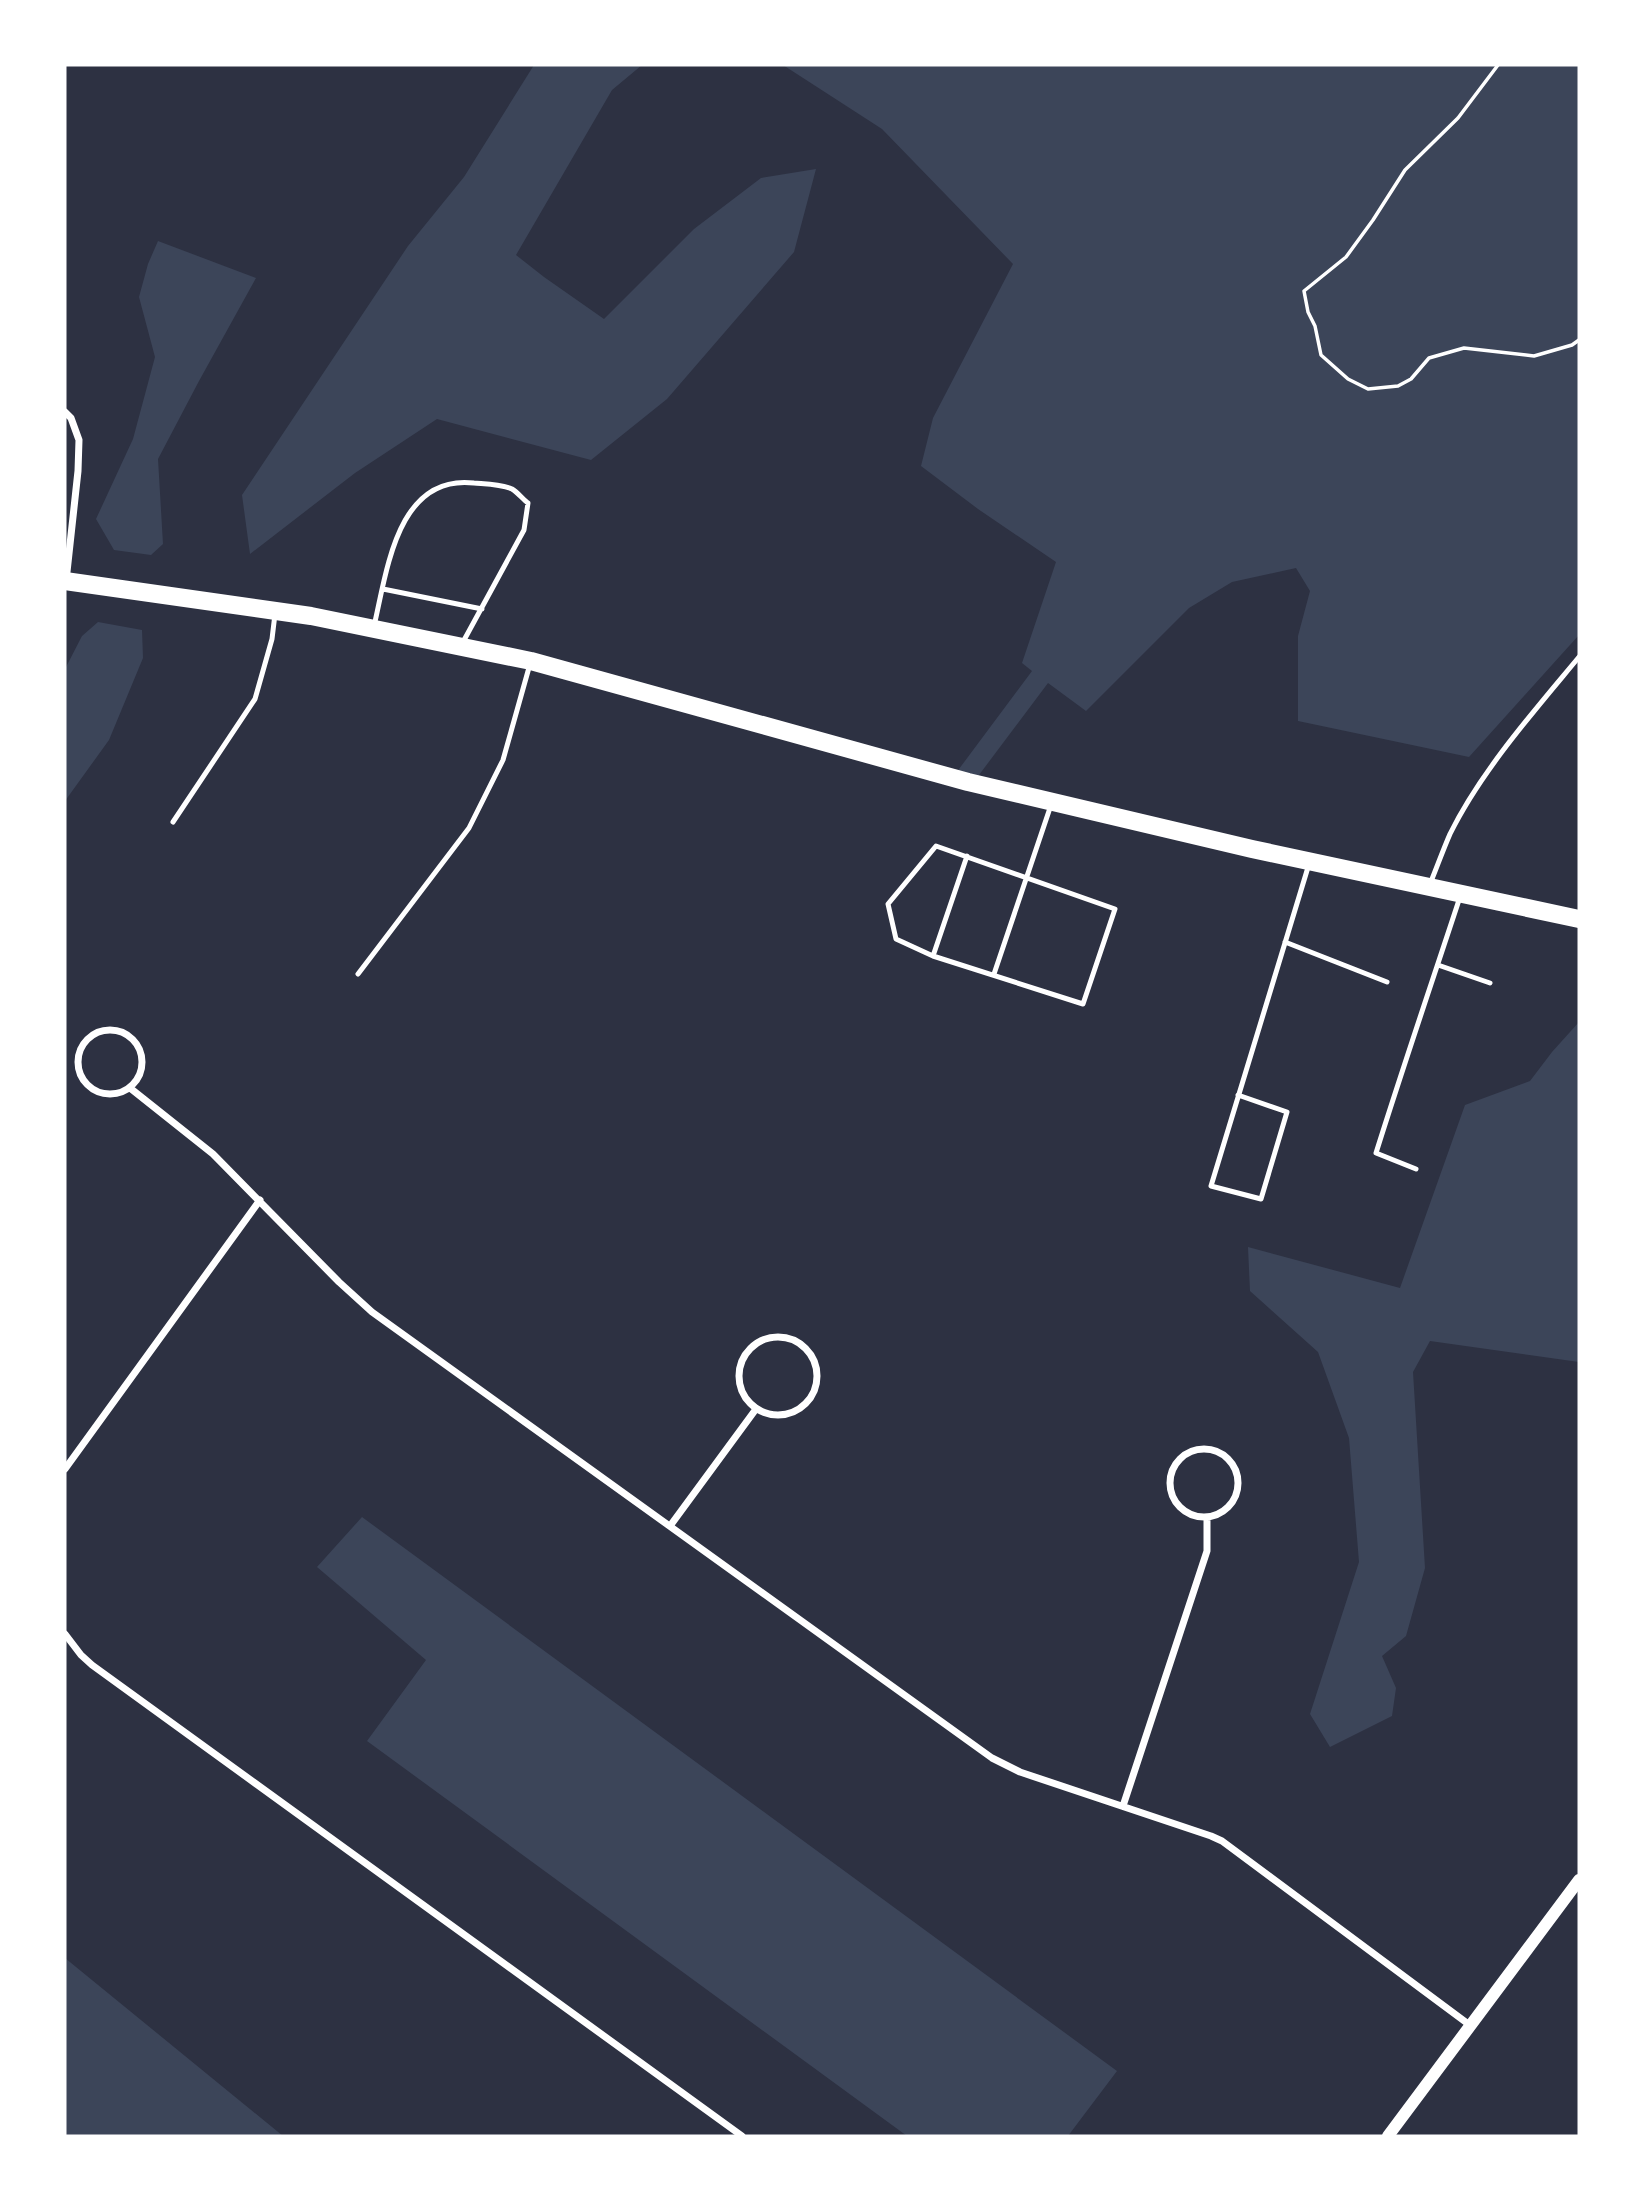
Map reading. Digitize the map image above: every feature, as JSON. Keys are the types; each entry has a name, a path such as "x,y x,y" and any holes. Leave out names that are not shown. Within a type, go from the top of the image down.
{"main road":[{"path":"65,581 275,610 531,662 968,782 1310,861 1579,919"}],"street":[{"path":"65,412 71,418 79,440 65,581"},
{"path":"118,1031 135,1042 140,1051 141,1071 130,1088 109,1095 89,1087 81,1078 78,1056 89,1037 98,1032 118,1031"},
{"path":"130,1088 203,1145 372,1312 992,1758 1020,1772 1211,1836 1236,1850 1471,2026"},
{"path":"65,1469 260,1200"},
{"path":"770,1338 795,1342 805,1349 812,1359 816,1372 816,1384 811,1396 803,1406 780,1415 767,1414 756,1409 746,1399 741,1388 741,1363 748,1351 770,1338"},
{"path":"670,1526 756,1409"},
{"path":"1200,1449 1221,1453 1235,1469 1238,1479 1233,1500 1226,1508 1207,1517 1195,1516 1184,1510 1171,1491 1173,1468 1180,1458 1200,1449"},
{"path":"1123,1806 1207,1551 1207,1517"},
{"path":"65,1634 81,1656 100,1671 742,2136"},
{"path":"1388,2136 1579,1880"}],"lane":[{"path":"373,629 398,534 413,507 432,489 450,482 496,485 512,489 528,503 524,530 461,647"},
{"path":"383,589 482,609"},
{"path":"173,822 255,699 272,639 275,610"},
{"path":"1429,887 1451,833 1481,782 1533,712 1579,657"},
{"path":"358,974 469,828 503,760 531,662"},
{"path":"994,974 1052,802"},
{"path":"936,846 1027,877 1115,909 1083,1004 933,956 895,939 888,904 936,846"},
{"path":"933,956 967,856"},
{"path":"1238,1096 1287,1112 1261,1199 1211,1186 1238,1096 1310,861"},
{"path":"1416,1169 1376,1153 1461,894"},
{"path":"1285,943 1387,982"},
{"path":"1438,965 1490,983"}],"path":[{"path":"1498,65 1458,117 1405,170 1346,257 1304,291 1308,312 1315,326 1321,355 1348,379 1368,390 1398,386 1411,379 1429,358 1464,348 1534,356 1572,345 1579,340"}],"shaded area":[{"path":"534,65 642,65 612,90 516,255 544,277 604,319 694,229 761,178 816,169 794,252 667,399 591,460 437,419 355,473 250,554 242,495 408,246 464,177"},
{"path":"783,65 1579,65 1579,635 1469,757 1298,721 1298,636 1310,591 1296,568 1232,582 1189,608 1086,711 1048,683 976,779 956,773 1032,671 1022,663 1056,562 921,466 933,418 1013,264 882,129"},
{"path":"158,241 256,278 158,459 163,544 151,555 114,550 96,519 133,439 155,357 139,297"},
{"path":"98,622 142,630 143,658 109,740 65,801 65,669 82,636"},
{"path":"1579,1022 1579,1362 1430,1341 1413,1372 1425,1568 1406,1636 1382,1656 1396,1688 1392,1716 1330,1747 1310,1714 1359,1562 1349,1438 1318,1352 1250,1291 1248,1247 1400,1288 1465,1105 1530,1081"},
{"path":"362,1517 1117,2071 1068,2136 907,2136 367,1741 426,1660 317,1567"},
{"path":"65,1958 283,2136 65,2136"}]}
